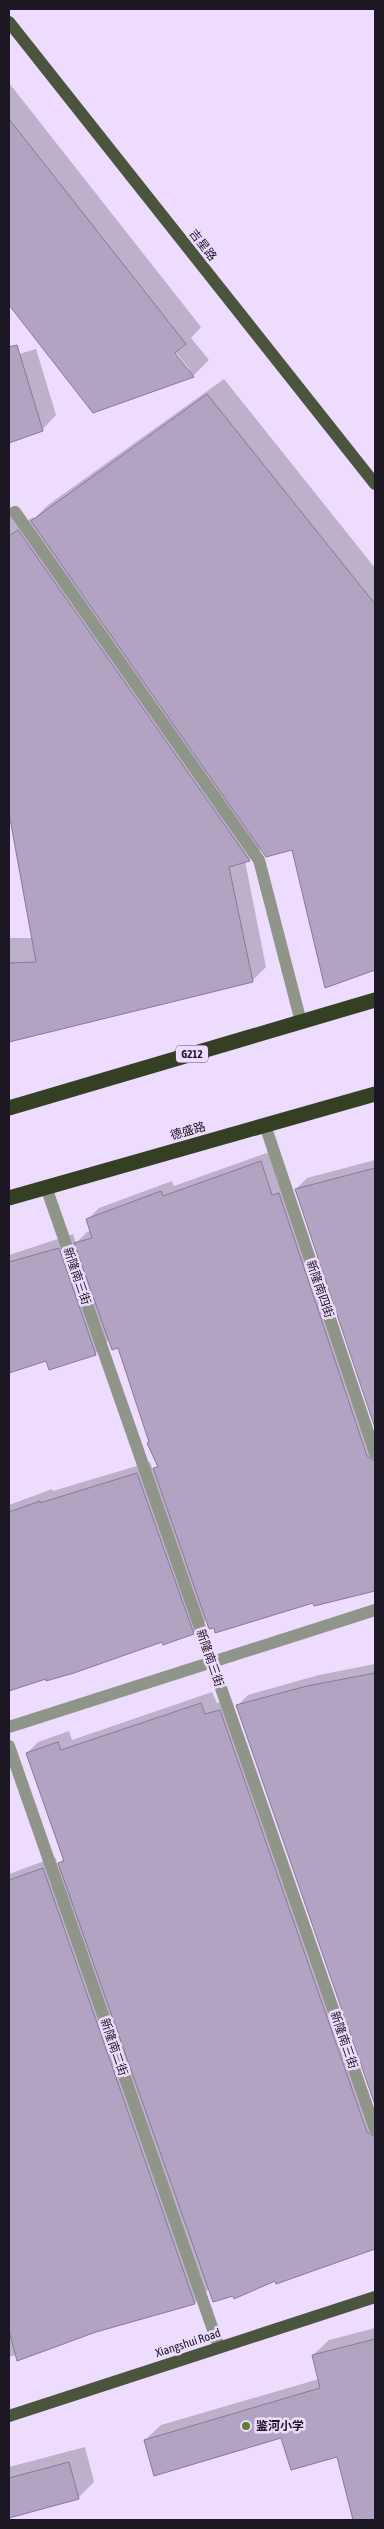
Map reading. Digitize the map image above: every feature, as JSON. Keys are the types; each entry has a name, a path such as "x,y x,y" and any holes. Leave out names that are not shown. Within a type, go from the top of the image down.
{"highway":[{"name":"G212","path":"9,1108 375,1000"},
{"name":"德盛路","path":"9,1198 375,1094"}],"main road":[{"name":"吉星路","path":"9,22 375,484"},
{"name":"Xiangshui Road","path":"9,2416 375,2296"}],"street":[{"path":"15,512 259,860 301,1022"},
{"name":"新隆南四街","path":"264,1125 375,1453"},
{"name":"新隆南三街","path":"46,1187 375,2128"},
{"path":"9,1727 375,1610"},
{"name":"新隆南二街","path":"9,1746 219,2347"}],"building":[{"path":"9,119 186,344 175,353 194,377 93,413 9,305"},
{"path":"17,345 43,431 9,443 9,347"},
{"path":"207,394 375,604 375,970 325,988 292,850 266,857 31,521"},
{"path":"18,530 250,861 229,867 253,982 9,1042 9,963 36,962 9,813 9,536"},
{"path":"261,1161 272,1195 279,1193 367,1456 375,1461 375,1591 314,1606 313,1603 215,1633 214,1628 209,1629 153,1468 158,1467 147,1443 149,1442 118,1348 112,1350 74,1243 92,1238 86,1219 161,1191 163,1196"},
{"path":"375,1168 375,1428 295,1189"},
{"path":"59,1248 96,1355 49,1370 46,1361 9,1373 9,1262"},
{"path":"137,1473 194,1634 163,1645 162,1642 74,1673 46,1681 46,1679 9,1691 9,1512"},
{"path":"375,1673 375,2105 236,1705 307,1686"},
{"path":"201,1703 205,1714 220,1710 367,2132 375,2137 375,2249 276,2284 275,2281 234,2299 233,2296 213,2302 58,1863 64,1861 26,1753 58,1742 61,1750"},
{"path":"43,1868 195,2304 96,2332 17,2361 9,2330 9,1880"},
{"path":"375,2339 375,2520 353,2520 337,2457 291,2470 281,2438 154,2476 144,2440 320,2388 312,2355"},
{"path":"69,2462 79,2499 9,2518 9,2478"}],"place":[{"name":"鉴河小学","path":"246,2426"}]}
